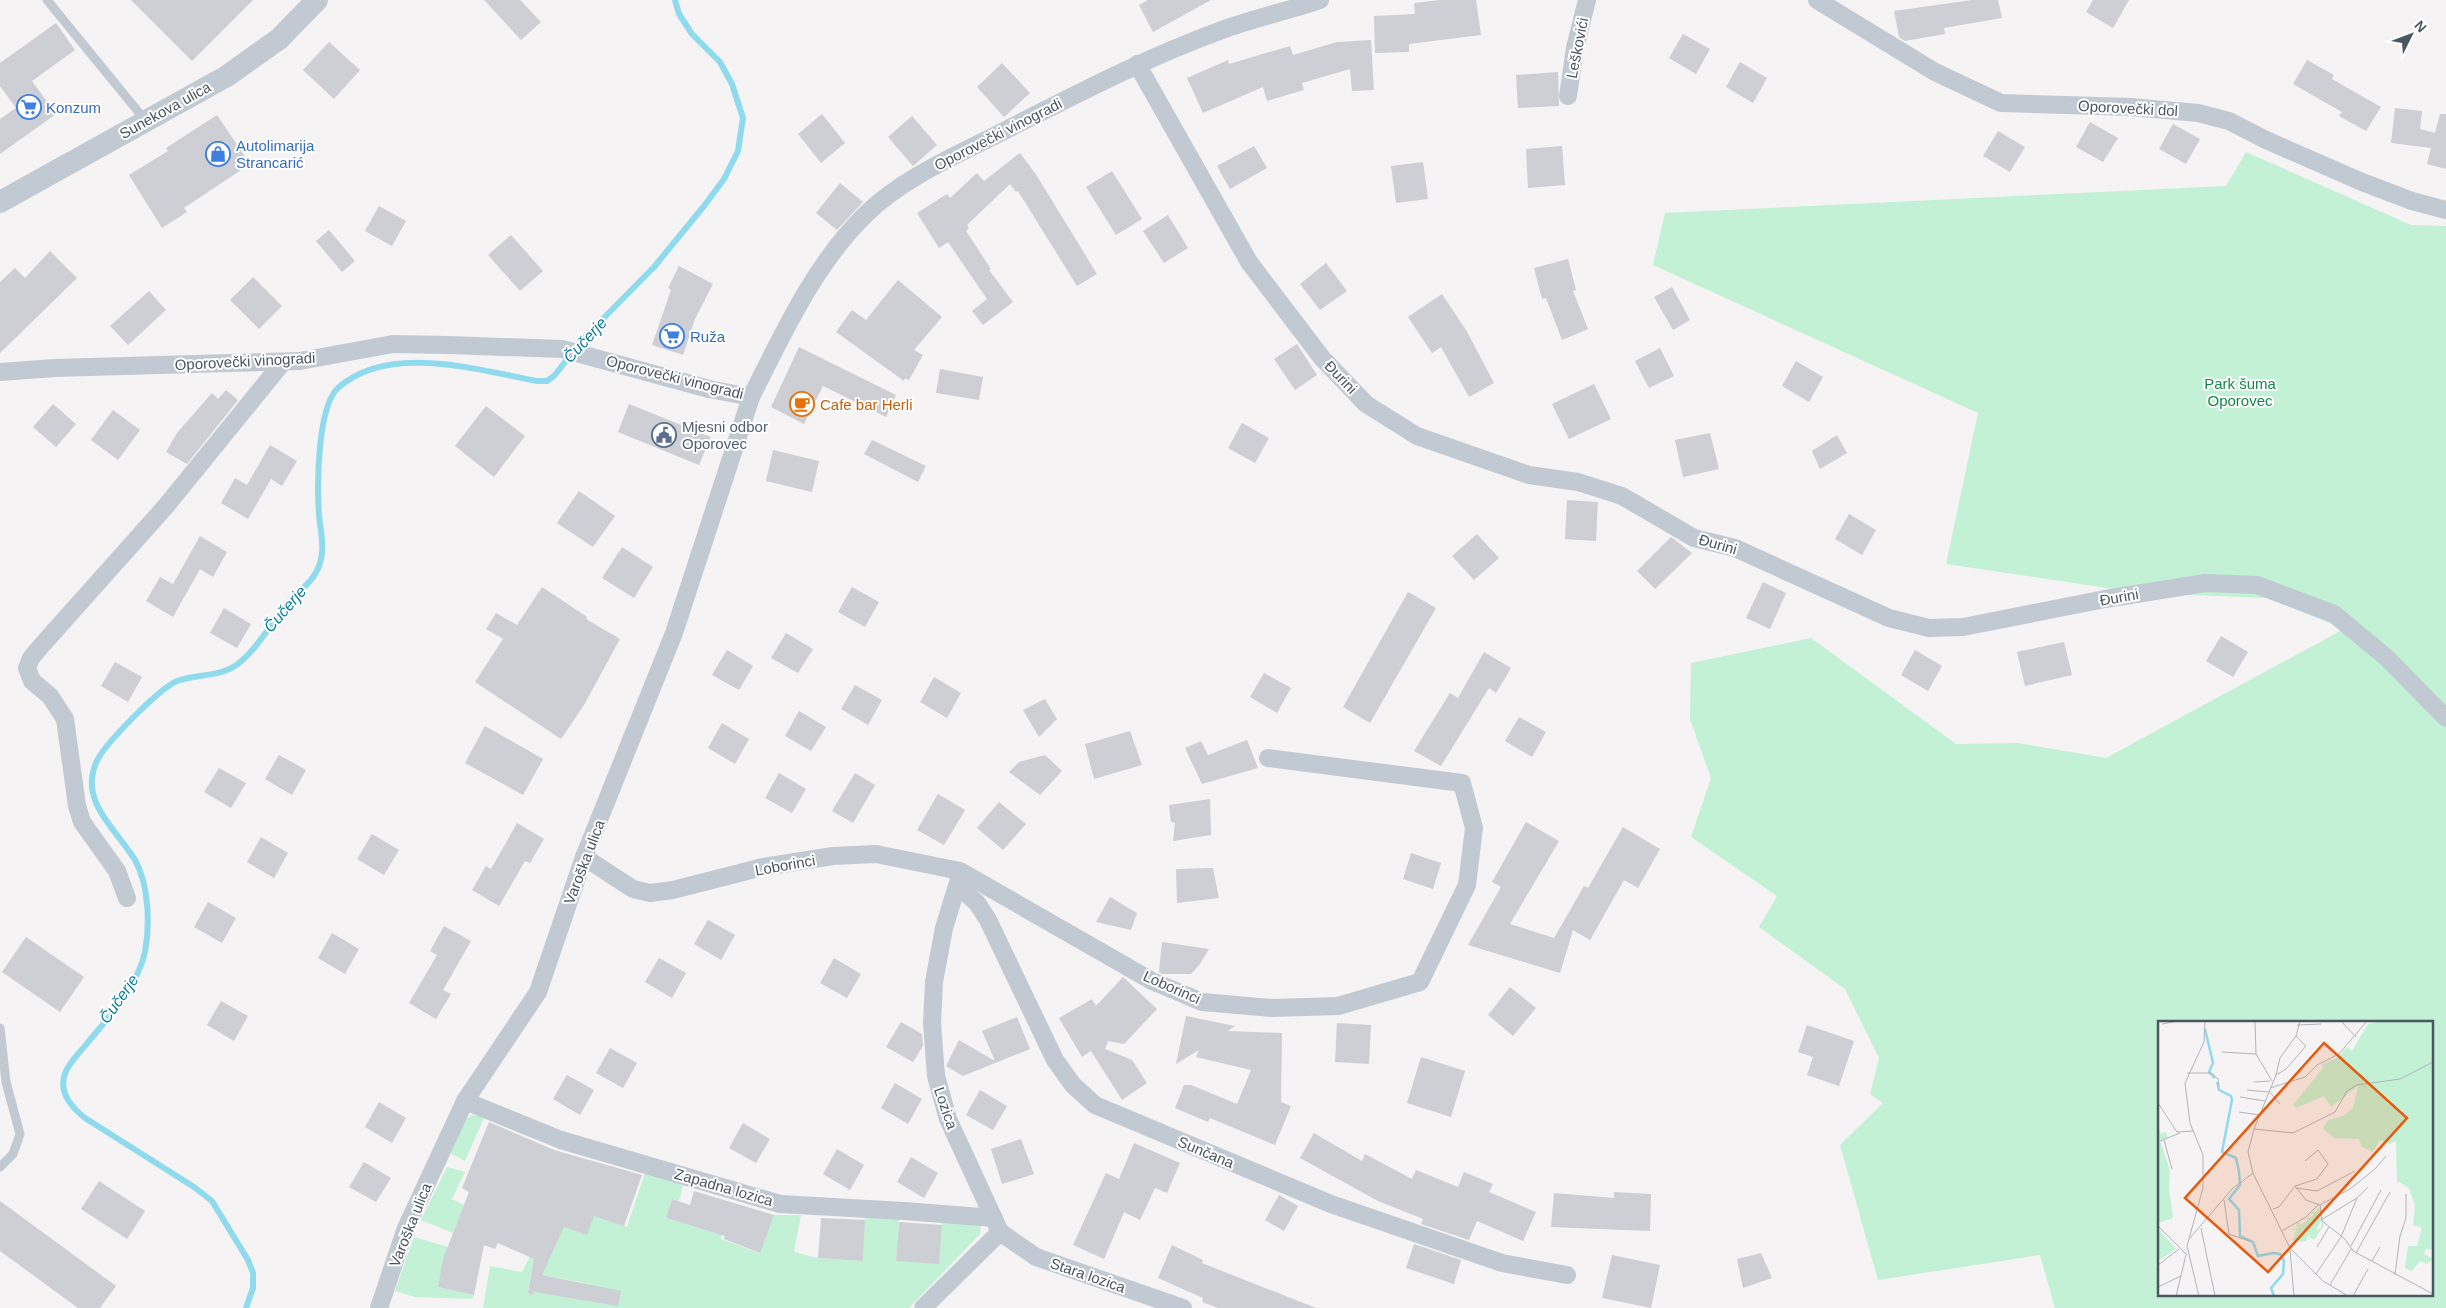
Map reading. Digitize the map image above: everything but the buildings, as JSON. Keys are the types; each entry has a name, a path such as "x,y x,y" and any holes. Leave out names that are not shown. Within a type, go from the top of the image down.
{"street":[{"name":"Sunekova ulica","path":"0,202 227,76 279,39 317,0"},
{"name":"Leškovići","path":"1568,96 1587,0"},
{"name":"Oporovečki dol","path":"1817,0 1934,72 2001,103 2131,107 2198,113 2229,121 2266,140 2362,182 2412,201 2446,210"},
{"name":"Oporovečki vinogradi","path":"0,372 55,368 283,362 317,359 393,344 562,349 750,397 798,307 834,250 864,216 890,193 928,169 1137,64 1224,29 1312,1"},
{"name":"Đurini","path":"1137,64 1255,269 1322,358 1366,404 1417,436 1529,475 1578,482 1622,496 1694,538 1735,548 1889,618 1929,628 1963,627 2105,599 2205,583 2257,586 2334,614 2387,658 2446,718"},
{"path":"126,898 117,871 82,822 76,796 65,718 50,696 32,681 27,668 42,645 166,506 283,362"},
{"name":"Varoška ulica","path":"379,1308 406,1228 465,1101 538,992 584,857 674,633 750,397"},
{"name":"Loborinci","path":"584,857 633,889 650,893 673,890 763,867 833,856 876,854 959,879 1152,980 1202,1002 1272,1008 1338,1006 1420,982 1467,885 1474,828 1462,783 1268,758"},
{"name":"Lozica","path":"959,879 944,928 934,982 932,1023 936,1076 948,1119 997,1225"},
{"name":"Sunčana","path":"959,879 988,920 1055,1060 1073,1085 1095,1105 1331,1204 1502,1263 1566,1275"},
{"name":"Zapadna lozica","path":"465,1101 561,1140 780,1204 904,1210 997,1225"},
{"path":"923,1308 997,1225"},
{"name":"Stara lozica","path":"997,1225 1036,1257 1183,1308"}],"lane":[{"path":"48,0 146,121"},
{"path":"0,1028 6,1082 20,1134 13,1154 0,1167"}],"green space":[{"name":"Park šuma Oporovec","path":"2246,152 2411,225 2446,226 2446,1308 2055,1308 2040,1255 1878,1280 1840,1145 1883,1103 1870,1094 1879,1058 1845,989 1759,927 1777,896 1691,837 1711,778 1690,719 1691,663 1811,638 1956,744 2018,743 2106,758 2344,629 2268,598 2141,593 1946,564 1978,413 1653,265 1665,213 2226,186"},
{"path":"472,1115 488,1117 484,1118 465,1161 450,1153 466,1119"},
{"path":"447,1167 465,1172 452,1199 464,1205 453,1233 421,1220"},
{"path":"537,1172 614,1222 627,1227 645,1173 683,1185 679,1201 672,1199 666,1218 722,1235 721,1239 759,1253 774,1215 801,1215 794,1252 818,1258 863,1261 865,1216 899,1218 896,1261 939,1263 942,1221 981,1225 980,1234 909,1308 483,1308 490,1266 522,1272 532,1253 553,1251 557,1242 553,1240","holes":["531,1273 590,1284 587,1300 528,1291"]},
{"path":"414,1237 455,1249 444,1256 438,1287 474,1295 472,1299 415,1297 395,1291"}],"waterway":[{"name":"Čučerje","path":"246,1308 253,1288 253,1273 248,1260 212,1201 194,1187 85,1118 70,1104 64,1092 64,1078 68,1067 114,1011 130,988 141,964 147,941 146,893 140,870 135,860 102,815 96,803 92,790 92,777 96,763 120,731 145,706 169,686 184,679 228,670 243,660 257,645 289,602 312,578 319,567 322,552 318,486 322,428 326,411 339,387 360,374 383,366 408,363 435,363 461,366 537,381 547,381 554,376 584,338 654,267 704,206 724,179 738,151 743,118 732,84 720,62 692,34 679,14 675,0"}],"place":[{"name":"Konzum","path":"29,107"},
{"name":"Autolimarija Strancarić","path":"218,154"},
{"name":"Ruža","path":"672,336"},
{"name":"Cafe bar Herli","path":"802,404"},
{"name":"Mjesni odbor Oporovec","path":"664,435"}]}
